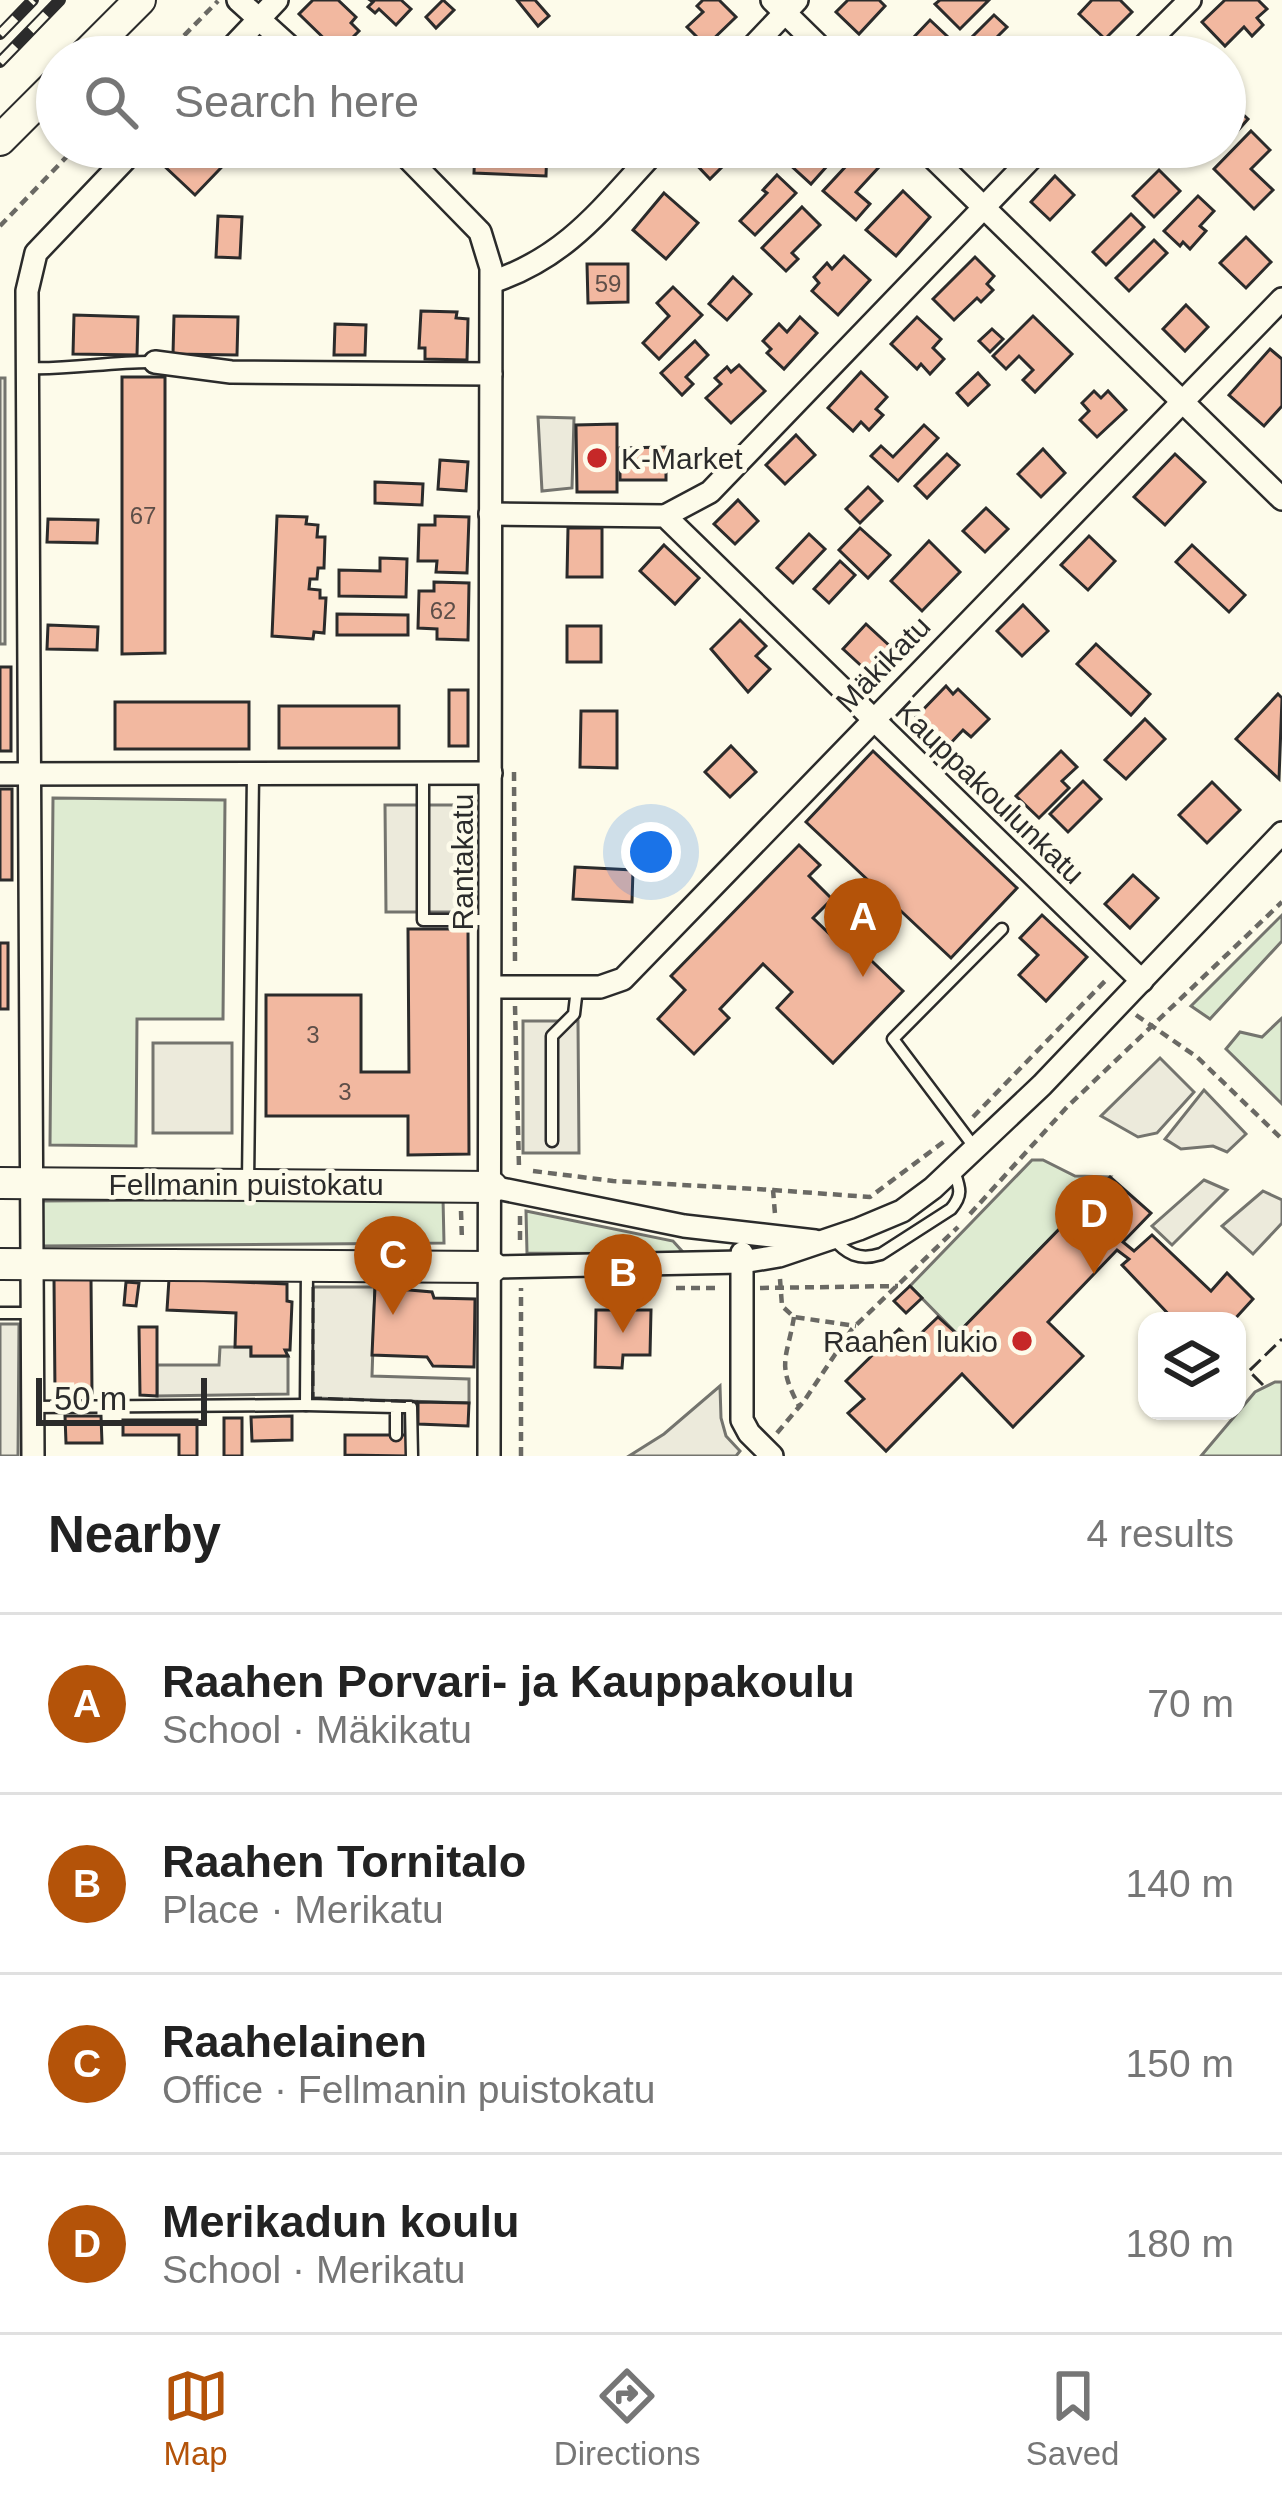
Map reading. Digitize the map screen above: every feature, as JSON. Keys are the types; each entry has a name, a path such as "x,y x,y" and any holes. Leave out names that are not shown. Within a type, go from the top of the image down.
{"street":[{"path":"104,36 140,0"},
{"path":"238,0 278,36"},
{"path":"244,36 278,0"},
{"path":"1153,36 1190,0"},
{"path":"759,36 784,4 812,36"},
{"path":"0,140 36,104"},
{"path":"33,1456 32,1264 15,1183 29,774 28,291 36,253 117,168"},
{"path":"418,168 480,232 491,275 532,268 566,246 639,168"},
{"path":"944,168 1282,499"},
{"path":"490,514 665,516 710,492 1021,168"},
{"name":"Rantakatu","path":"489,1456 491,1266 503,988 492,920 491,275"},
{"name":"Mäkikatu","path":"503,988 600,987 623,979 1282,299"},
{"path":"155,362 231,371 491,374"},
{"name":"Kauppakoulunkatu","path":"665,516 1142,981"},
{"path":"0,774 491,773"},
{"path":"0,1264 742,1262 778,1245 824,1239 902,1211 976,1149 1282,833"},
{"name":"Fellmanin puistokatu","path":"15,1183 498,1183"},
{"path":"498,1183 778,1245"},
{"path":"742,1234 742,1420 768,1452"}],"lane":[{"path":"26,368 61,370 105,362 155,362"},
{"path":"423,773 423,920 492,920"},
{"path":"248,1183 253,774"},
{"path":"976,1149 893,1040 1002,929"},
{"path":"553,1141 552,1036 574,1014 577,988"},
{"path":"824,1239 854,1256 881,1255 951,1209 961,1190 953,1169"},
{"path":"306,1406 307,1265"},
{"path":"0,1313 32,1313"},
{"path":"33,1407 209,1400 411,1407 412,1456"},
{"path":"396,1407 396,1435"}],"path":[{"path":"183,36 218,0"},
{"path":"0,226 56,168"},
{"path":"768,1452 856,1326 939,1248 1066,1107 1282,902"},
{"path":"503,988 491,1266 521,1456"},
{"path":"1120,1004 1197,1057 1282,1139"},
{"path":"498,1183 613,1181 773,1190 782,1306 794,1317 856,1326"},
{"path":"491,1266 498,1183"},
{"path":"675,1288 898,1286"},
{"path":"794,1317 783,1355 790,1389 800,1406"}],"green space":[{"path":"53,798 225,800 223,1019 137,1019 136,1146 50,1145"},
{"path":"1282,915 1282,941 1210,1019 1191,1006"},
{"path":"1282,1018 1282,1104 1226,1049 1240,1032 1262,1037"},
{"path":"1032,1160 1043,1160 1075,1176 1110,1177 957,1334 910,1286"},
{"path":"443,1198 444,1243 41,1246 41,1201"},
{"path":"526,1211 673,1241 682,1251 527,1253"},
{"path":"1282,1382 1282,1456 1201,1456 1231,1420 1246,1420 1246,1403 1255,1392"}],"shaded area":[{"path":"0,378 5,378 5,644 0,644"},
{"path":"538,417 574,418 572,488 542,491"},
{"path":"385,805 460,805 460,912 386,912"},
{"path":"523,1021 578,1021 579,1153 523,1153"},
{"path":"153,1043 232,1043 232,1133 153,1133"},
{"path":"1160,1058 1194,1092 1157,1133 1138,1137 1101,1116"},
{"path":"1204,1090 1246,1134 1227,1152 1213,1146 1181,1149 1165,1139"},
{"path":"1204,1180 1227,1190 1172,1245 1152,1226"},
{"path":"1263,1191 1282,1200 1282,1223 1253,1254 1222,1226"},
{"path":"313,1287 375,1287 372,1376 469,1379 469,1403 313,1398"},
{"path":"0,1324 19,1324 18,1456 0,1456"},
{"path":"220,1347 251,1347 251,1356 288,1356 288,1394 157,1396 157,1365 219,1365"},
{"path":"720,1386 721,1418 726,1436 740,1451 736,1456 629,1456 664,1434"}],"building":[{"path":"313,0 338,0 356,17 351,23 359,31 354,36 322,36 299,14"},
{"path":"370,0 401,0 411,9 396,25 379,9 375,13 368,7"},
{"path":"443,0 454,10 436,28 426,17"},
{"path":"517,0 535,0 549,16 538,26"},
{"path":"703,0 719,0 736,17 716,36 696,36 687,27 703,12 697,6"},
{"path":"848,0 879,0 885,6 859,34 836,12"},
{"path":"940,0 989,0 960,29 935,4"},
{"path":"1092,0 1120,0 1132,12 1108,36 1102,36 1079,14"},
{"path":"1225,0 1258,0 1267,9 1257,18 1263,25 1252,36 1244,27 1235,36 1215,36 1202,22"},
{"path":"994,15 1007,27 998,36 973,36"},
{"path":"930,20 947,36 915,36"},
{"path":"1251,131 1270,150 1251,169 1273,190 1254,209 1214,169 1246,168 1246,136"},
{"path":"166,168 221,168 195,195"},
{"path":"474,168 546,168 546,176 474,173"},
{"path":"700,168 721,168 710,179"},
{"path":"794,168 825,168 811,184"},
{"path":"844,168 878,168 856,192 870,204 856,220 823,191"},
{"path":"1159,170 1180,191 1154,217 1133,196"},
{"path":"777,175 796,193 755,235 740,221"},
{"path":"1055,176 1074,195 1050,220 1031,202"},
{"path":"903,191 930,217 896,256 866,230"},
{"path":"664,193 698,223 666,259 633,230"},
{"path":"1198,196 1214,211 1200,226 1206,231 1190,249 1164,231"},
{"path":"802,207 820,225 792,253 798,259 786,271 762,248"},
{"path":"1131,214 1144,227 1106,265 1093,252"},
{"path":"218,216 242,217 240,258 216,257"},
{"path":"1246,237 1271,262 1246,288 1220,263"},
{"path":"1154,240 1167,253 1129,291 1116,278"},
{"path":"844,256 870,280 838,315 812,291 819,283 814,277 827,263 832,269"},
{"path":"975,257 994,276 987,284 993,290 954,320 933,299"},
{"path":"587,264 628,264 628,302 588,303"},
{"path":"733,277 751,294 727,320 709,304"},
{"path":"673,287 702,315 659,359 643,343 669,316 657,303"},
{"path":"1186,305 1208,327 1185,351 1163,329"},
{"path":"421,311 457,312 456,318 468,319 467,360 425,359 425,348 419,348"},
{"path":"74,315 138,317 137,355 73,354"},
{"path":"174,316 238,317 237,355 173,354"},
{"path":"1033,316 1072,354 1035,392 1023,380 1033,370 1019,356 1006,369 993,356"},
{"path":"800,317 817,333 784,369 767,353 771,349 763,341 779,324 787,332"},
{"path":"917,317 941,339 933,348 944,359 930,374 921,364 917,369 891,344"},
{"path":"335,324 366,325 365,355 334,355"},
{"path":"992,329 1003,339 990,352 979,341"},
{"path":"695,341 708,355 686,377 693,384 682,395 661,373"},
{"path":"1270,349 1282,359 1282,406 1264,426 1229,395"},
{"path":"739,365 765,391 731,423 706,398 721,384 715,378 727,367 731,372"},
{"path":"861,372 887,397 876,409 883,415 869,430 861,422 853,431 828,408"},
{"path":"978,373 989,385 968,405 957,393"},
{"path":"122,377 165,377 165,653 122,654"},
{"path":"1094,391 1101,398 1108,391 1126,410 1097,437 1080,420 1089,411 1082,403"},
{"name":"K-Market","path":"617,424 617,492 577,492 576,425"},
{"path":"924,425 938,438 898,481 871,456 881,446 893,457"},
{"path":"796,435 815,455 785,484 766,465"},
{"path":"666,447 666,480 620,480 620,448"},
{"path":"1043,449 1065,473 1041,497 1018,474"},
{"path":"947,454 959,465 927,498 915,486"},
{"path":"1175,454 1205,482 1165,525 1134,497"},
{"path":"440,460 468,462 466,491 438,489"},
{"path":"375,482 423,484 422,505 375,503"},
{"path":"868,487 882,501 860,523 846,509"},
{"path":"738,500 758,521 735,544 714,524"},
{"path":"986,508 1008,529 985,552 963,531"},
{"path":"277,516 307,517 306,524 318,525 317,537 325,537 324,568 318,568 317,579 310,579 309,589 320,590 320,598 326,598 324,633 314,632 313,639 272,636"},
{"path":"435,516 469,517 467,573 436,572 437,561 418,561 419,525 435,525"},
{"path":"48,519 98,520 97,543 47,542"},
{"path":"568,528 602,528 602,577 567,577"},
{"path":"860,528 890,555 868,578 839,550"},
{"path":"809,534 825,549 793,583 777,568"},
{"path":"1089,536 1115,561 1088,590 1061,565"},
{"path":"929,541 960,572 922,611 891,581"},
{"path":"664,545 699,578 675,604 640,571"},
{"path":"1192,545 1245,595 1229,612 1176,562"},
{"path":"380,558 407,559 406,597 339,596 339,570 380,571"},
{"path":"840,561 855,575 829,603 814,589"},
{"path":"434,582 469,583 468,640 437,639 437,629 418,628 419,591 434,591"},
{"path":"1023,605 1048,631 1022,656 997,631"},
{"path":"337,614 408,615 408,635 337,635"},
{"path":"740,620 766,646 756,656 770,669 748,692 711,649"},
{"path":"866,624 892,648 869,673 843,649"},
{"path":"48,625 98,627 97,650 47,649"},
{"path":"567,626 601,626 601,662 567,662"},
{"path":"1096,644 1150,694 1131,715 1077,664"},
{"path":"0,667 11,667 11,751 0,751"},
{"path":"946,686 953,694 958,689 989,719 971,737 963,730 947,747 916,717"},
{"path":"449,690 468,690 468,746 449,746"},
{"path":"1278,694 1282,698 1279,779 1236,739"},
{"path":"115,702 249,702 249,749 115,749"},
{"path":"279,706 399,706 399,748 279,748"},
{"path":"581,711 617,711 617,768 580,767"},
{"path":"1145,719 1165,739 1126,779 1105,760"},
{"path":"731,746 756,772 730,797 705,772"},
{"path":"873,751 1017,888 951,958 806,822"},
{"path":"1061,751 1077,767 1062,781 1069,788 1039,818 1016,796"},
{"path":"1083,781 1101,799 1068,832 1050,814"},
{"path":"1212,782 1240,810 1207,843 1179,815"},
{"path":"0,789 12,789 12,880 0,880"},
{"path":"799,845 820,865 809,876 832,899 813,918 843,947 850,940 903,991 833,1063 777,1008 792,992 763,964 720,1009 729,1018 694,1054 658,1019 685,990 671,976"},
{"path":"575,867 633,870 632,902 573,899"},
{"path":"1133,875 1158,898 1130,928 1105,904"},
{"path":"1042,915 1087,957 1046,1001 1019,975 1038,955 1020,938"},
{"path":"408,929 468,929 469,1154 408,1155 408,1116 266,1116 266,995 361,995 361,1072 409,1072"},
{"path":"0,943 8,943 8,1009 0,1009"},
{"path":"1110,1177 1151,1213 1123,1242 1134,1251 1152,1235 1211,1291 1227,1273 1253,1299 1241,1312 1166,1312 1122,1265 1129,1259 1117,1250 1048,1322 1083,1356 1013,1427 962,1374 886,1451 848,1413 864,1399 846,1381 899,1329 913,1341 938,1317 957,1334"},
{"path":"54,1279 91,1279 92,1393 55,1393"},
{"path":"169,1279 287,1284 287,1301 292,1302 288,1356 251,1356 251,1347 235,1347 236,1313 167,1310"},
{"path":"126,1282 139,1283 136,1306 124,1305"},
{"path":"910,1286 922,1298 906,1313 894,1301"},
{"path":"375,1287 432,1292 434,1298 475,1299 474,1367 433,1366 427,1357 372,1355"},
{"path":"596,1310 651,1310 650,1355 623,1355 622,1368 595,1367"},
{"path":"139,1327 157,1327 157,1396 140,1395"},
{"path":"418,1402 469,1403 468,1426 418,1424"},
{"path":"65,1416 101,1416 102,1443 66,1443"},
{"path":"292,1416 292,1440 252,1441 251,1417"},
{"path":"224,1418 242,1418 242,1456 224,1456"},
{"path":"123,1420 197,1420 197,1456 179,1456 179,1435 123,1435"},
{"path":"345,1435 409,1435 408,1456 345,1455"}],"railway":[{"path":"0,34 33,0"},
{"path":"0,62 60,0"}],"fence":[{"path":"313,1287 313,1398 418,1402"},
{"path":"1263,1385 1249,1371 1282,1339"}],"place":[{"name":"K-Market","path":"597,458"},
{"name":"Raahen Porvari- ja Kauppakoulu","path":"863,977"},
{"name":"Merikadun koulu","path":"1094,1274"},
{"name":"Raahelainen","path":"393,1315"},
{"name":"Raahen Tornitalo","path":"623,1333"},
{"name":"Raahen lukio","path":"1022,1341"}]}
